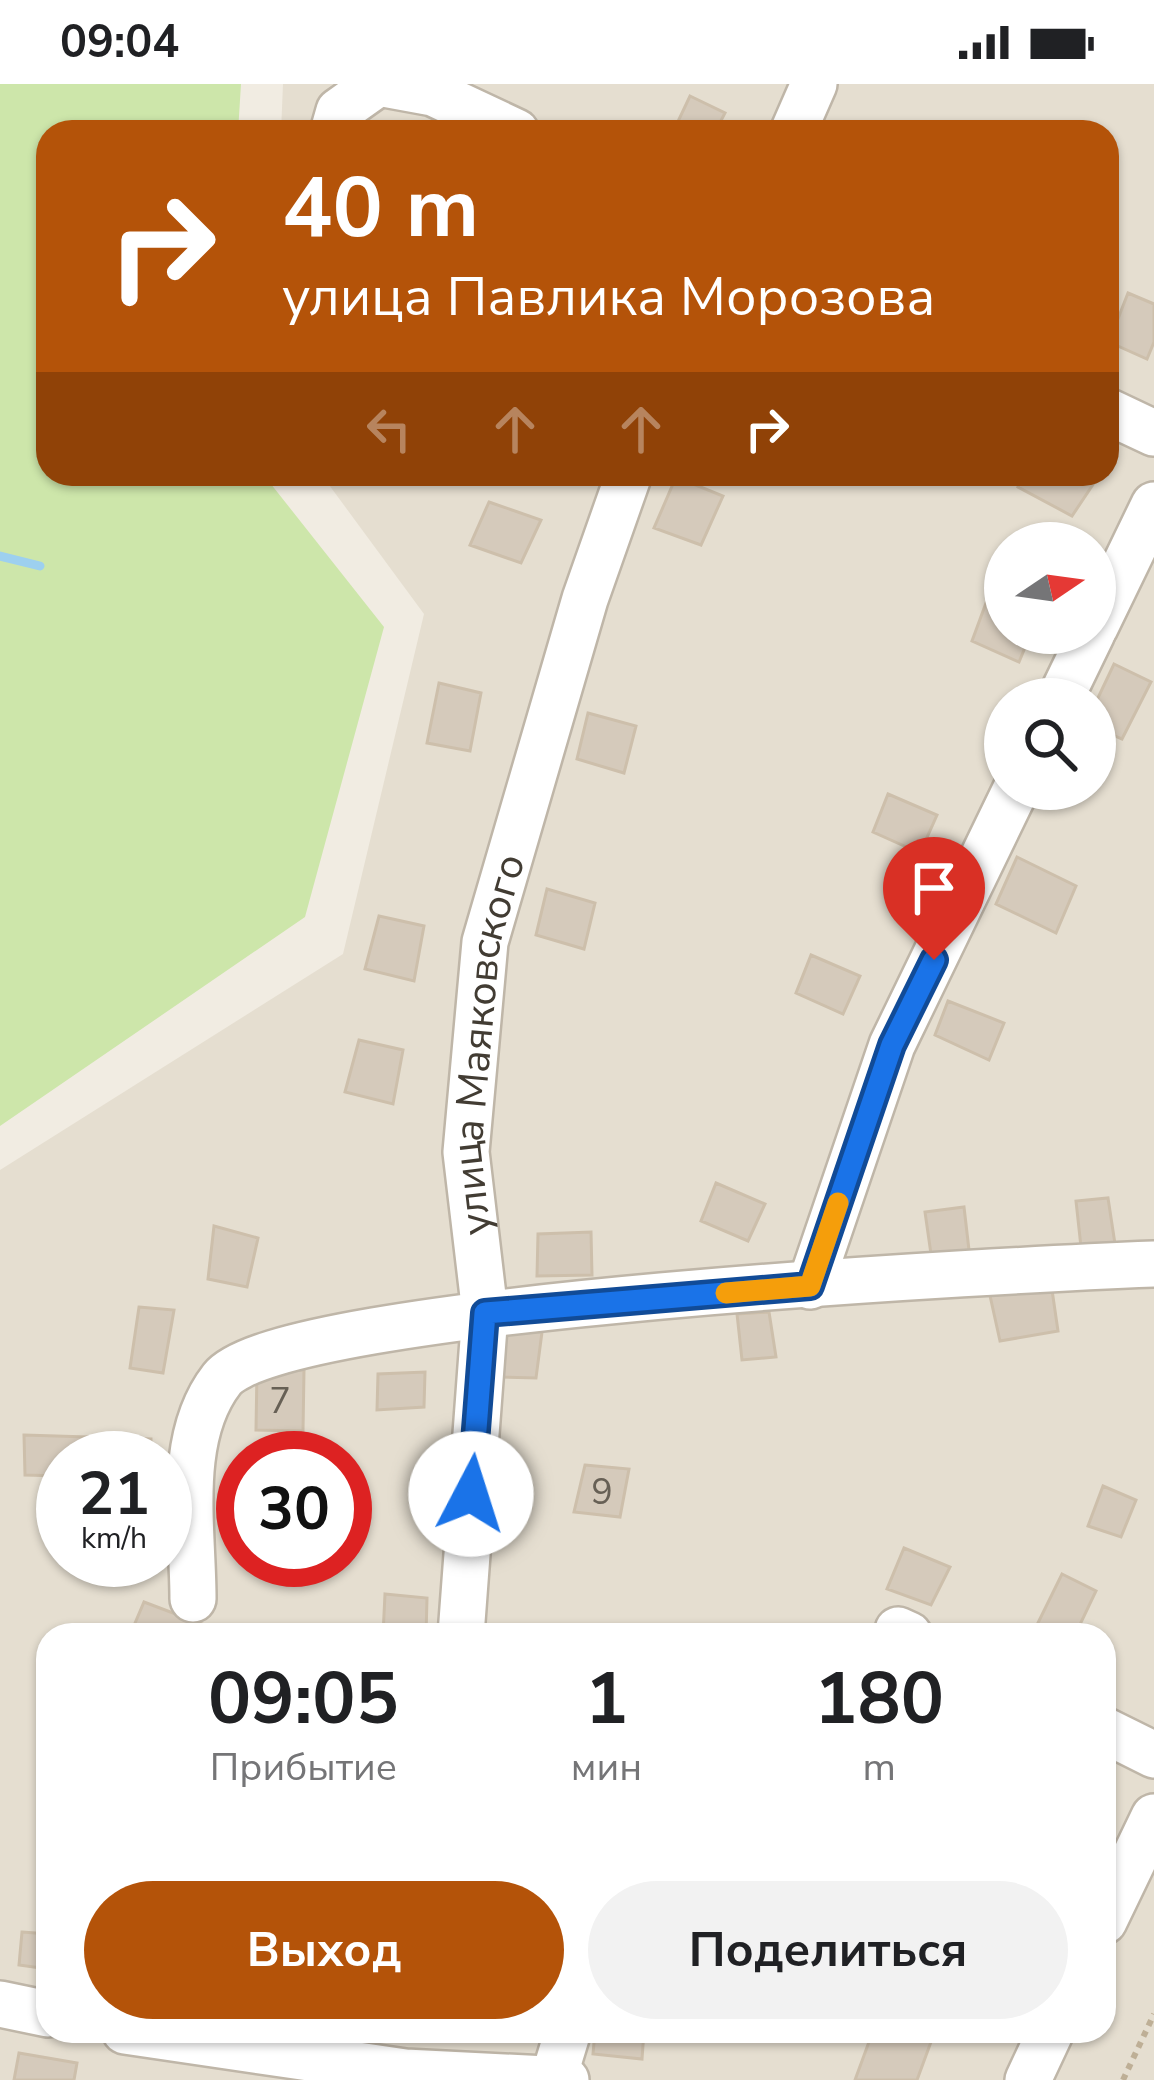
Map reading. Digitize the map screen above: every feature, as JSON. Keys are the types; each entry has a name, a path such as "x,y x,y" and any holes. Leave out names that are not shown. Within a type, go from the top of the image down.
{"street":[{"path":"336,120 339,111 380,84 433,93 490,120"},
{"path":"798,120 814,84"},
{"path":"1119,417 1154,433"},
{"name":"улица Маяковского","path":"462,1623 485,1313 466,1152 485,942 585,599 625,486"},
{"path":"1116,584 1154,505"},
{"path":"810,1286 892,1045 1006,810"},
{"path":"193,1599 193,1432 224,1376 264,1354 485,1313 991,1270 1154,1264"},
{"path":"1116,1736 1154,1755"},
{"path":"1116,1897 1154,1817"},
{"path":"0,2004 36,2012"},
{"path":"207,2043 405,2072 557,2079 565,2043"},
{"path":"1028,2080 1045,2043"}],"path":[{"path":"1123,2080 1154,2014"}],"shaded area":[{"path":"283,84 1154,84 1154,2080 0,2080 0,1170 343,954 424,614 330,486 1119,486 1119,120 282,120"}],"green space":[{"path":"0,84 241,84 239,120 36,120 36,486 272,486 384,627 305,917 0,1126"}],"building":[{"path":"690,96 725,113 721,120 679,120"},
{"path":"1128,293 1154,304 1154,342 1147,359 1119,346 1119,316"},
{"path":"672,486 698,486 723,496 701,545 654,528"},
{"path":"1019,486 1092,486 1072,516"},
{"path":"489,502 541,520 521,563 470,545"},
{"path":"984,608 984,646 972,641"},
{"path":"1114,664 1151,682 1122,739 1116,736 1116,678 1107,678"},
{"path":"439,683 481,693 470,751 427,743"},
{"path":"588,713 636,726 624,773 577,759"},
{"path":"888,794 937,815 920,853 873,832"},
{"path":"1017,857 1076,886 1056,933 996,904"},
{"path":"547,889 595,903 584,949 536,935"},
{"path":"379,916 424,926 414,981 365,969"},
{"path":"811,955 860,976 843,1014 796,993"},
{"path":"948,1001 1004,1023 989,1060 935,1035"},
{"path":"359,1040 403,1050 393,1104 345,1092"},
{"path":"716,1183 765,1204 748,1241 701,1221"},
{"path":"1108,1198 1115,1244 1081,1247 1076,1201"},
{"path":"964,1207 969,1250 931,1254 925,1212"},
{"path":"214,1226 258,1238 247,1287 208,1279"},
{"path":"591,1232 592,1275 537,1276 538,1234"},
{"path":"1051,1283 1058,1331 1000,1341 989,1291"},
{"path":"139,1307 174,1310 163,1373 130,1368"},
{"path":"769,1312 776,1357 742,1360 737,1314"},
{"path":"506,1329 542,1332 536,1378 502,1377"},
{"path":"257,1370 304,1370 303,1431 256,1430"},
{"path":"425,1372 424,1407 377,1410 378,1374"},
{"path":"24,1435 36,1435 36,1475 25,1475"},
{"path":"585,1465 629,1469 620,1517 574,1512"},
{"path":"1103,1486 1136,1500 1121,1537 1088,1526"},
{"path":"904,1548 950,1567 931,1605 887,1589"},
{"path":"1062,1574 1096,1591 1081,1623 1038,1623"},
{"path":"385,1594 427,1598 426,1623 384,1623"},
{"path":"144,1602 200,1623 135,1623"},
{"path":"22,1932 36,1933 36,1967 19,1965"},
{"path":"594,2043 643,2043 642,2059 593,2054"},
{"path":"869,2043 931,2043 917,2080 855,2080"},
{"path":"19,2053 77,2063 74,2080 14,2080"}],"waterway":[{"path":"0,556 40,566"}],"slow traffic":[{"path":"726,1293 810,1286 838,1203"}],"route":[{"path":"471,1494 485,1313 810,1286 892,1045 934,960"}]}
